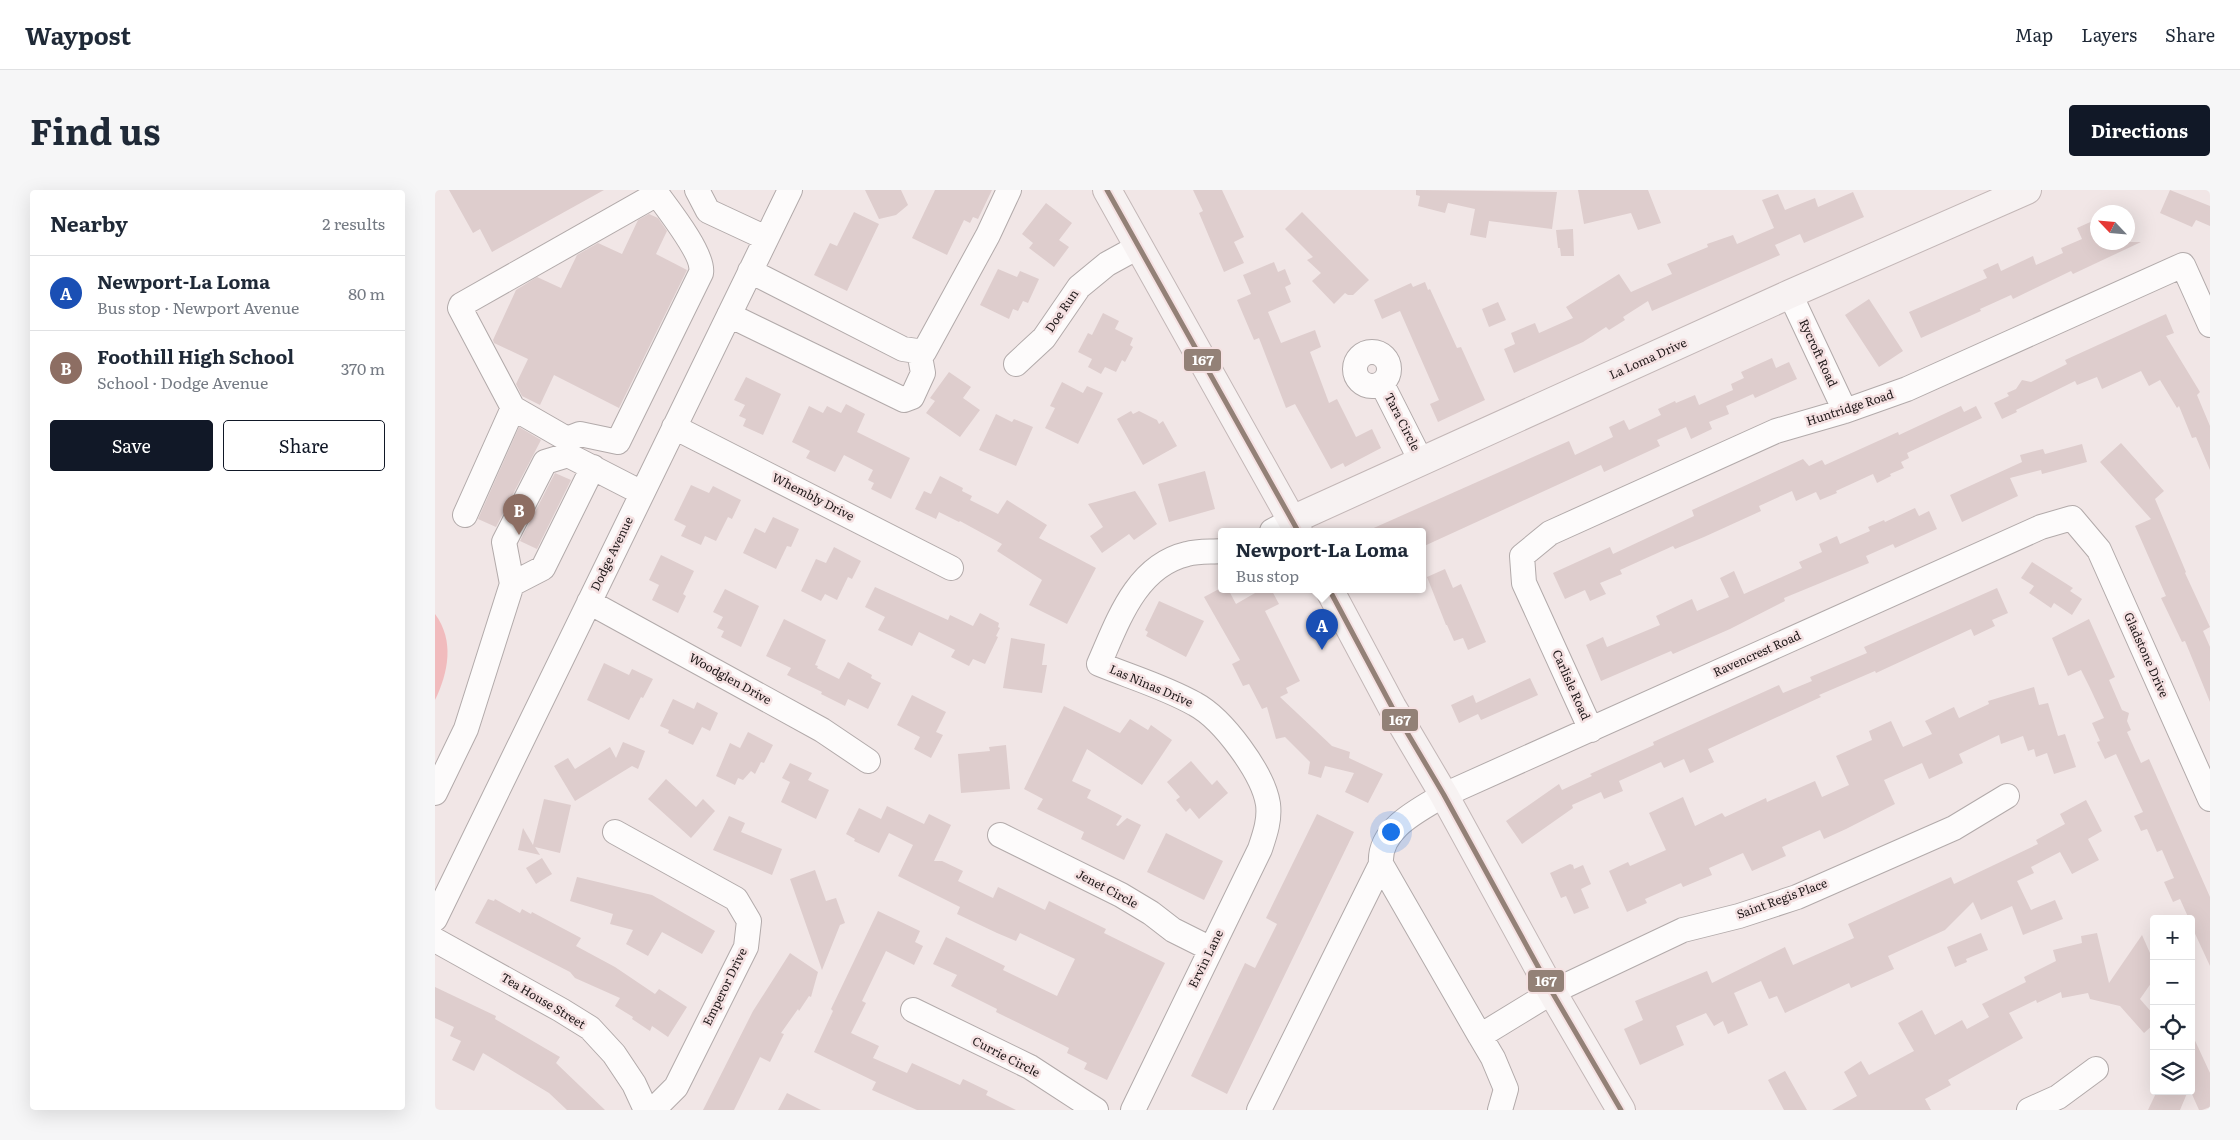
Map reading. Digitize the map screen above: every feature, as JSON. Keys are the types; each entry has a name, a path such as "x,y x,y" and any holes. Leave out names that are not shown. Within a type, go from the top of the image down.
{"main road":[{"path":"1107,190 1287,528"},
{"name":"La Loma Drive","path":"1287,528 1421,461 1790,294 1999,196 2027,190"},
{"path":"1331,593 1392,708 1444,795 1552,992 1621,1110"}],"street":[{"path":"697,190 708,211 766,238"},
{"name":"Dodge Avenue","path":"435,918 790,190"},
{"path":"750,271 903,349 924,352 988,235 1009,190"},
{"path":"435,792 466,729 513,584 505,542 545,462 568,447 580,434 618,442 701,273 702,265 681,225 657,194 462,303 460,308 513,408 568,447 593,467 642,493"},
{"name":"Doe Run","path":"1016,364 1044,338 1079,287 1107,264 1138,247"},
{"name":"Huntridge Road","path":"1522,556 1550,532 1776,431 1845,411 1907,389 2183,265 2210,325"},
{"name":"Rycroft Road","path":"1790,294 1845,411"},
{"path":"729,315 904,400 912,397 923,373 919,351"},
{"name":"Tara Circle","path":"1382,384 1421,461"},
{"path":"465,515 513,408"},
{"name":"Whembly Drive","path":"674,427 951,568"},
{"path":"513,584 543,568 593,467"},
{"name":"Ravencrest Road","path":"1259,1110 1381,864 1380,854 1389,835 1403,820 1444,795 2041,526 2072,518"},
{"name":"Gladstone Drive","path":"2072,518 2099,550 2210,799"},
{"name":"Las Ninas Drive","path":"1218,551 1188,553 1164,562 1147,577 1122,612 1099,664 1196,705 1215,720 1255,770 1264,787 1268,806"},
{"name":"Carlisle Road","path":"1522,556 1524,583 1591,730"},
{"name":"Woodglen Drive","path":"589,602 822,730 868,761"},
{"name":"Saint Regis Place","path":"1480,1036 1552,992 1683,930 1739,916 1806,893 1953,828 2007,796"},
{"name":"Ervin Lane","path":"1133,1110 1260,849 1268,825 1268,806"},
{"name":"Emperor Drive","path":"615,832 736,899 749,921 746,947 680,1079 653,1110"},
{"name":"Jenet Circle","path":"1000,835 1121,895 1173,930 1211,949"},
{"path":"1381,864 1493,1058 1506,1089 1499,1110"},
{"name":"Tea House Street","path":"435,940 552,1005 589,1028 619,1061 634,1084 646,1110"},
{"name":"Currie Circle","path":"913,1010 1030,1067 1096,1110"},
{"path":"2029,1110 2058,1096 2095,1069"}],"shaded area":[{"path":"435,614 445,635 447,657 440,690 435,700"}],"building":[{"path":"449,190 604,190 492,252 480,229 473,233"},
{"path":"865,190 901,190 908,205 896,215 879,219"},
{"path":"935,190 992,190 978,219 973,217 970,223 964,220 947,255 912,238"},
{"path":"1193,190 1222,190 1244,237 1234,242 1244,263 1224,272 1199,213 1203,211"},
{"path":"1416,190 1557,192 1552,229 1489,221 1486,238 1470,235 1475,209 1448,203 1445,213 1418,206 1420,196 1416,195"},
{"path":"1578,190 1648,190 1661,223 1638,230 1631,213 1584,224"},
{"path":"2170,190 2210,206 2210,226 2196,220 2192,227 2160,213"},
{"path":"1853,192 1864,217 1804,243 1800,234 1775,245 1780,255 1652,311 1648,301 1623,317 1625,320 1609,330 1606,327 1583,342 1514,373 1504,349 1515,344 1511,333 1535,323 1539,333 1573,318 1566,307 1619,274 1631,292 1672,274 1667,264 1708,247 1707,244 1733,235 1737,244 1774,228 1762,200 1778,194 1785,210 1815,198 1818,207"},
{"path":"1046,203 1072,223 1059,240 1069,247 1054,267 1029,248 1033,243 1022,234"},
{"path":"854,212 879,224 847,291 814,275 830,243 837,246"},
{"path":"1302,212 1369,280 1353,295 1345,293 1334,304 1312,281 1321,273 1307,260 1313,257 1285,229"},
{"path":"649,214 658,218 667,231 656,254 687,270 619,408 554,375 540,405 522,396 516,384 528,359 494,343 493,340 516,290 537,277 561,288 577,255 598,243 622,254 638,220"},
{"path":"2090,222 2090,250 2124,250 2073,274 2071,271 2013,299 2011,295 1980,309 1981,311 1921,338 1909,312 1987,278 1983,270 1998,263 2001,271 2033,256 2036,265 2063,253 2061,248 2082,239 2077,228"},
{"path":"1573,229 1574,256 1561,256 1556,230"},
{"path":"1274,262 1278,272 1285,269 1291,284 1285,287 1291,302 1268,312 1281,343 1315,330 1321,347 1310,352 1329,403 1337,399 1356,437 1372,429 1381,448 1345,467 1343,463 1331,469 1295,404 1286,408 1259,338 1254,340 1237,300 1251,294 1243,275"},
{"path":"998,269 1017,277 1020,271 1039,279 1028,303 1023,301 1018,311 1013,309 1009,319 980,305"},
{"path":"1425,282 1457,348 1461,347 1485,400 1438,422 1430,404 1439,400 1400,311 1382,319 1374,300 1411,283 1413,287"},
{"path":"1869,299 1903,351 1879,367 1845,315"},
{"path":"1498,302 1506,320 1489,327 1482,309"},
{"path":"1103,313 1119,321 1115,329 1133,338 1130,345 1133,347 1125,362 1122,360 1116,372 1105,367 1101,374 1088,367 1092,359 1078,352 1088,333 1092,335"},
{"path":"2166,314 2174,333 2166,336 2200,392 2197,395 2210,426 2210,470 2196,437 2192,438 2179,406 2177,408 2160,380 2149,386 2141,371 2102,389 2097,377 2077,385 2075,381 2016,410 2017,412 2002,419 1994,403 2009,396 2007,393 2016,389 2022,380 2031,382 2067,364 2065,360"},
{"path":"1772,358 1776,368 1789,362 1797,379 1755,398 1753,394 1726,406 1729,414 1709,422 1712,429 1691,439 1686,427 1657,440 1660,446 1604,472 1601,465 1426,545 1426,528 1374,528 1569,441 1575,455 1613,437 1609,427 1624,420 1629,430 1661,415 1658,409 1675,401 1676,403 1695,395 1699,405 1733,390 1731,384 1744,378 1741,372"},
{"path":"949,372 971,387 963,398 980,410 960,437 926,413 935,401 930,398"},
{"path":"746,377 781,394 763,435 743,426 746,419 739,416 745,405 734,400"},
{"path":"1062,382 1083,393 1087,386 1103,393 1078,444 1045,428 1055,408 1050,406"},
{"path":"846,404 865,414 857,432 910,458 891,499 871,489 874,483 868,480 873,470 844,455 835,472 806,458 810,451 792,442 809,406 823,413 827,406 841,413"},
{"path":"1961,406 1964,412 1976,406 1982,418 1907,453 1909,458 1901,462 1904,468 1890,474 1891,476 1877,483 1873,474 1820,500 1816,492 1796,501 1792,491 1759,506 1761,511 1704,537 1675,549 1673,546 1620,570 1622,574 1600,583 1606,594 1590,601 1585,590 1565,599 1553,573 1610,547 1613,554 1694,516 1692,510 1803,459 1809,466 1822,460 1825,465 1898,432 1899,435"},
{"path":"1131,411 1133,414 1139,411 1157,420 1159,424 1163,421 1177,446 1143,465 1117,419"},
{"path":"996,414 1012,422 1014,419 1033,427 1016,466 979,450"},
{"path":"519,427 541,440 496,527 478,519"},
{"path":"2121,443 2164,491 2155,499 2185,573 2210,627 2203,631 2210,647 2210,702 2185,641 2182,642 2161,598 2166,596 2135,526 2151,519 2100,462"},
{"path":"2082,444 2087,462 2042,474 2041,470 2010,478 2018,496 1962,522 1950,495 2022,462 2020,455 2043,449 2045,454"},
{"path":"1205,471 1215,509 1169,522 1158,484"},
{"path":"555,473 571,480 537,549 520,541"},
{"path":"940,476 963,488 962,491 972,496 970,500 998,514 1007,500 1047,525 1039,538 1096,568 1067,624 1029,605 1042,580 997,551 1002,544 939,512 936,519 915,509 924,491 931,494"},
{"path":"691,485 709,493 713,486 741,500 732,519 728,517 716,541 705,536 701,545 681,536 686,526 674,520"},
{"path":"1135,491 1157,524 1134,540 1129,534 1102,553 1090,536 1103,527 1088,504"},
{"path":"1915,508 1919,516 1929,511 1937,529 1895,548 1893,544 1866,556 1869,563 1784,598 1785,601 1730,629 1673,654 1671,651 1601,681 1586,645 1603,637 1607,647 1660,625 1656,616 1692,599 1697,611 1729,597 1720,578 1734,571 1744,594 1802,568 1799,562 1822,552 1819,544 1837,536 1840,544 1870,531 1868,527 1884,520 1885,522"},
{"path":"773,517 799,529 791,547 787,546 776,569 743,553 755,528 765,533"},
{"path":"834,547 861,561 852,579 848,577 837,600 825,594 821,601 801,591 816,559 826,563"},
{"path":"661,555 694,571 683,594 686,596 678,613 652,600 659,585 649,580"},
{"path":"2032,562 2073,588 2070,591 2082,599 2072,615 2054,603 2051,608 2029,593 2034,586 2021,578"},
{"path":"1445,569 1453,588 1461,584 1486,642 1468,650 1463,638 1454,641 1427,577"},
{"path":"875,587 948,620 950,615 973,626 980,613 999,623 998,627 1000,628 996,636 998,637 985,664 973,659 969,666 951,657 955,650 919,632 912,646 878,630 885,617 865,607"},
{"path":"1997,588 2008,613 1992,620 1995,626 1974,636 1971,629 1876,673 1875,671 1819,695 1821,697 1708,749 1714,762 1690,773 1684,759 1664,768 1661,762 1619,781 1623,791 1604,799 1601,792 1572,805 1573,808 1522,844 1506,821 1559,784 1562,790 1592,776 1590,774 1654,745 1653,742 1779,685 1783,693 1812,681 1810,677 1867,653 1864,647"},
{"path":"725,589 759,606 741,647 721,637 724,631 717,628 723,617 713,612"},
{"path":"1218,590 1218,593 1230,593 1236,604 1255,593 1273,593 1279,604 1265,611 1300,681 1286,688 1288,693 1280,697 1332,746 1350,752 1349,758 1383,774 1368,803 1345,792 1354,773 1325,766 1321,778 1308,774 1310,762 1285,737 1276,739 1267,707 1262,709 1249,684 1243,686 1232,664 1240,660 1204,597"},
{"path":"1159,601 1204,621 1186,657 1146,636 1148,632 1145,630"},
{"path":"784,619 826,640 815,665 818,666 817,668 839,679 848,662 872,675 871,678 881,683 868,709 848,699 845,706 821,694 822,692 787,675 791,668 766,656"},
{"path":"2089,619 2115,677 2109,680 2122,710 2129,713 2127,721 2131,730 2127,732 2141,763 2149,759 2210,897 2210,966 2195,934 2195,915 2187,915 2180,899 2173,902 2164,882 2174,878 2162,850 2157,852 2147,829 2141,831 2134,816 2143,812 2116,754 2105,759 2097,742 2100,741 2092,723 2104,718 2090,688 2081,670 2068,676 2052,638"},
{"path":"1011,638 1045,644 1042,665 1047,665 1042,693 1003,688"},
{"path":"604,663 629,675 632,669 653,679 629,720 587,700"},
{"path":"1530,678 1538,695 1481,720 1478,714 1459,723 1451,705 1473,695 1476,703"},
{"path":"2034,687 2039,705 2048,703 2058,736 2065,734 2076,767 2054,774 2047,753 2036,757 2034,749 2028,751 2023,736 2001,744 1999,735 1959,754 1963,763 1929,779 1922,763 1884,780 1895,804 1846,829 1824,839 1820,830 1782,847 1786,856 1752,871 1743,853 1709,868 1712,875 1683,887 1681,883 1645,899 1647,903 1627,912 1609,871 1628,862 1630,866 1666,850 1649,813 1683,797 1695,826 1722,813 1725,817 1766,798 1767,802 1815,781 1822,797 1849,785 1836,756 1872,740 1869,731 1891,721 1903,747 1932,734 1925,721 1954,707 1959,718 1989,704 1988,701"},
{"path":"912,695 946,712 936,732 943,735 931,758 914,749 920,737 897,725"},
{"path":"673,699 694,709 697,702 718,713 710,731 702,727 693,745 668,733 669,730 660,726"},
{"path":"1064,706 1120,733 1130,719 1148,730 1151,725 1172,740 1142,785 1087,749 1072,781 1091,790 1087,798 1122,816 1116,825 1118,826 1127,818 1141,825 1124,860 1081,839 1084,832 1037,809 1043,799 1024,789"},
{"path":"748,732 773,745 764,763 761,762 755,774 751,771 743,780 738,778 735,785 716,776 730,743 740,748"},
{"path":"623,742 645,751 638,769 632,766 575,801 554,766 568,758 575,769 610,747 616,758"},
{"path":"1006,745 1010,789 961,793 958,754 990,751 989,747"},
{"path":"1191,761 1212,785 1217,780 1228,793 1199,819 1190,808 1186,812 1176,800 1180,797 1167,782"},
{"path":"790,763 812,773 808,780 829,790 816,819 781,802 790,782 782,778"},
{"path":"666,779 696,807 703,799 715,811 691,838 648,799"},
{"path":"544,799 571,805 560,853 535,847 540,855 518,850 523,828 533,845"},
{"path":"2086,800 2102,831 2088,839 2099,860 2072,874 2060,852 2031,867 2034,873 2017,881 2031,910 2055,900 2063,919 2023,935 2012,906 1981,920 1973,902 1945,930 1888,956 1894,969 1851,988 1849,983 1785,1013 1777,996 1769,999 1761,981 1734,993 1748,1025 1728,1034 1723,1021 1714,1026 1706,1013 1676,1026 1684,1045 1640,1065 1624,1029 1643,1020 1635,1001 1707,971 1712,983 1785,947 1793,965 1854,938 1848,924 1951,877 1954,884 2038,844 2036,840 2065,824 2060,814"},
{"path":"887,806 924,824 929,814 951,825 934,861 942,861 963,871 958,881 993,898 998,887 1045,910 1049,901 1106,929 1104,933 1165,963 1107,1080 1084,1069 1087,1063 1067,1053 1069,1048 996,1012 997,1009 951,986 957,975 933,964 946,937 1005,966 1003,970 1057,996 1075,959 1020,933 1016,941 997,933 957,914 960,907 898,876 913,845 889,833 879,853 854,841 855,839 846,834 859,808 881,819"},
{"path":"1317,814 1354,832 1227,1094 1191,1076 1245,963 1255,968 1277,924 1266,918"},
{"path":"729,816 745,823 741,832 782,849 772,875 713,850"},
{"path":"1166,833 1223,861 1204,900 1147,872"},
{"path":"542,858 552,874 536,884 526,868"},
{"path":"1570,864 1573,865 1574,869 1583,865 1591,884 1581,889 1589,908 1574,914 1566,896 1561,898 1550,873"},
{"path":"815,870 826,901 836,898 845,923 840,925 822,970 790,879"},
{"path":"577,877 652,895 715,931 702,954 662,932 648,956 626,944 633,930 610,924 613,914 570,901"},
{"path":"488,899 494,901 495,899 520,913 522,909 531,914 532,912 581,938 576,946 615,967 655,994 659,989 687,1007 668,1037 652,1026 650,1031 632,1019 633,1017 615,1006 620,998 575,978 570,972 475,923"},
{"path":"878,911 920,931 915,942 923,946 914,965 886,951 862,1001 866,1003 851,1033 879,1046 873,1058 907,1073 912,1063 960,1085 963,1079 988,1091 986,1095 1016,1110 917,1110 872,1090 876,1082 814,1052 833,1011 831,1009"},
{"path":"1981,933 1988,950 1966,959 1967,962 1955,967 1947,947"},
{"path":"2097,933 2109,983 2142,935 2150,953 2150,985 2140,999 2150,1010 2150,1028 2144,1033 2120,1006 2090,999 2088,993 2062,998 2061,992 2037,1003 2036,1000 2009,1013 2023,1038 1948,1080 1951,1085 1925,1099 1931,1110 1832,1110 1857,1096 1844,1072 1861,1061 1869,1075 1914,1051 1898,1023 1922,1010 1935,1035 1962,1020 1967,1029 1989,1017 1982,1004 2026,982 2024,977 2056,961 2053,950 2082,943 2081,936"},
{"path":"790,953 818,972 811,997 809,996 799,1011 798,1009 781,1033 784,1034 770,1062 760,1057 734,1110 703,1110 753,1011"},
{"path":"435,987 496,1016 495,1019 560,1057 556,1063 605,1110 567,1110 549,1093 483,1053 474,1071 452,1060 461,1041 450,1036 454,1027 435,1018"},
{"path":"2195,1041 2210,1073 2210,1107 2199,1110 2192,1095 2195,1095"},
{"path":"1785,1071 1807,1110 1784,1110 1768,1080"},
{"path":"787,1093 821,1110 778,1110"},
{"path":"2155,1095 2186,1095 2180,1110 2148,1110"}],"transit line":[{"name":"167","path":"1107,190 1296,528"},
{"name":"167","path":"1331,593 1392,707 1444,795 1552,992 1621,1110"}],"place":[{"name":"Foothill High School","path":"519,535"},
{"name":"Newport-La Loma","path":"1322,650"}]}
